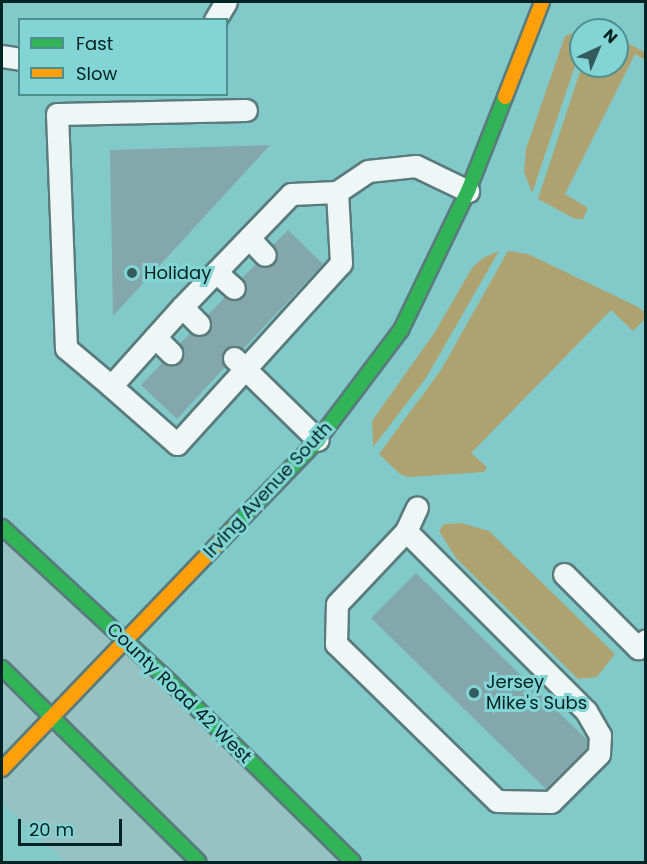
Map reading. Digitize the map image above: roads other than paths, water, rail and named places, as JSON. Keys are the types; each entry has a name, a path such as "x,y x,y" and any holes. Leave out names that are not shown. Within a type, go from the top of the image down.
{"main road":[{"name":"Irving Avenue South","path":"2,769 318,440 401,330 468,191 542,2"},
{"name":"County Road 42 West","path":"2,526 125,641 353,862"},
{"path":"2,668 199,862"}],"lane":[{"path":"216,18 226,2"},
{"path":"2,56 18,59"},
{"path":"246,110 57,114 66,348 177,444 212,395 305,293 341,262 337,192"},
{"path":"111,386 182,307 291,194 337,192 368,171 416,166 468,191"},
{"path":"249,238 265,255"},
{"path":"216,272 234,288"},
{"path":"182,307 199,324"},
{"path":"155,338 171,353"},
{"path":"240,365 318,440"},
{"path":"406,531 586,711 600,735 599,754 551,802 497,801 336,644 337,604 406,531 417,507"},
{"path":"564,574 638,648 645,640"}],"place":[{"name":"Holiday","path":"132,273"},
{"name":"Jersey Mike's Subs","path":"474,693"}]}
